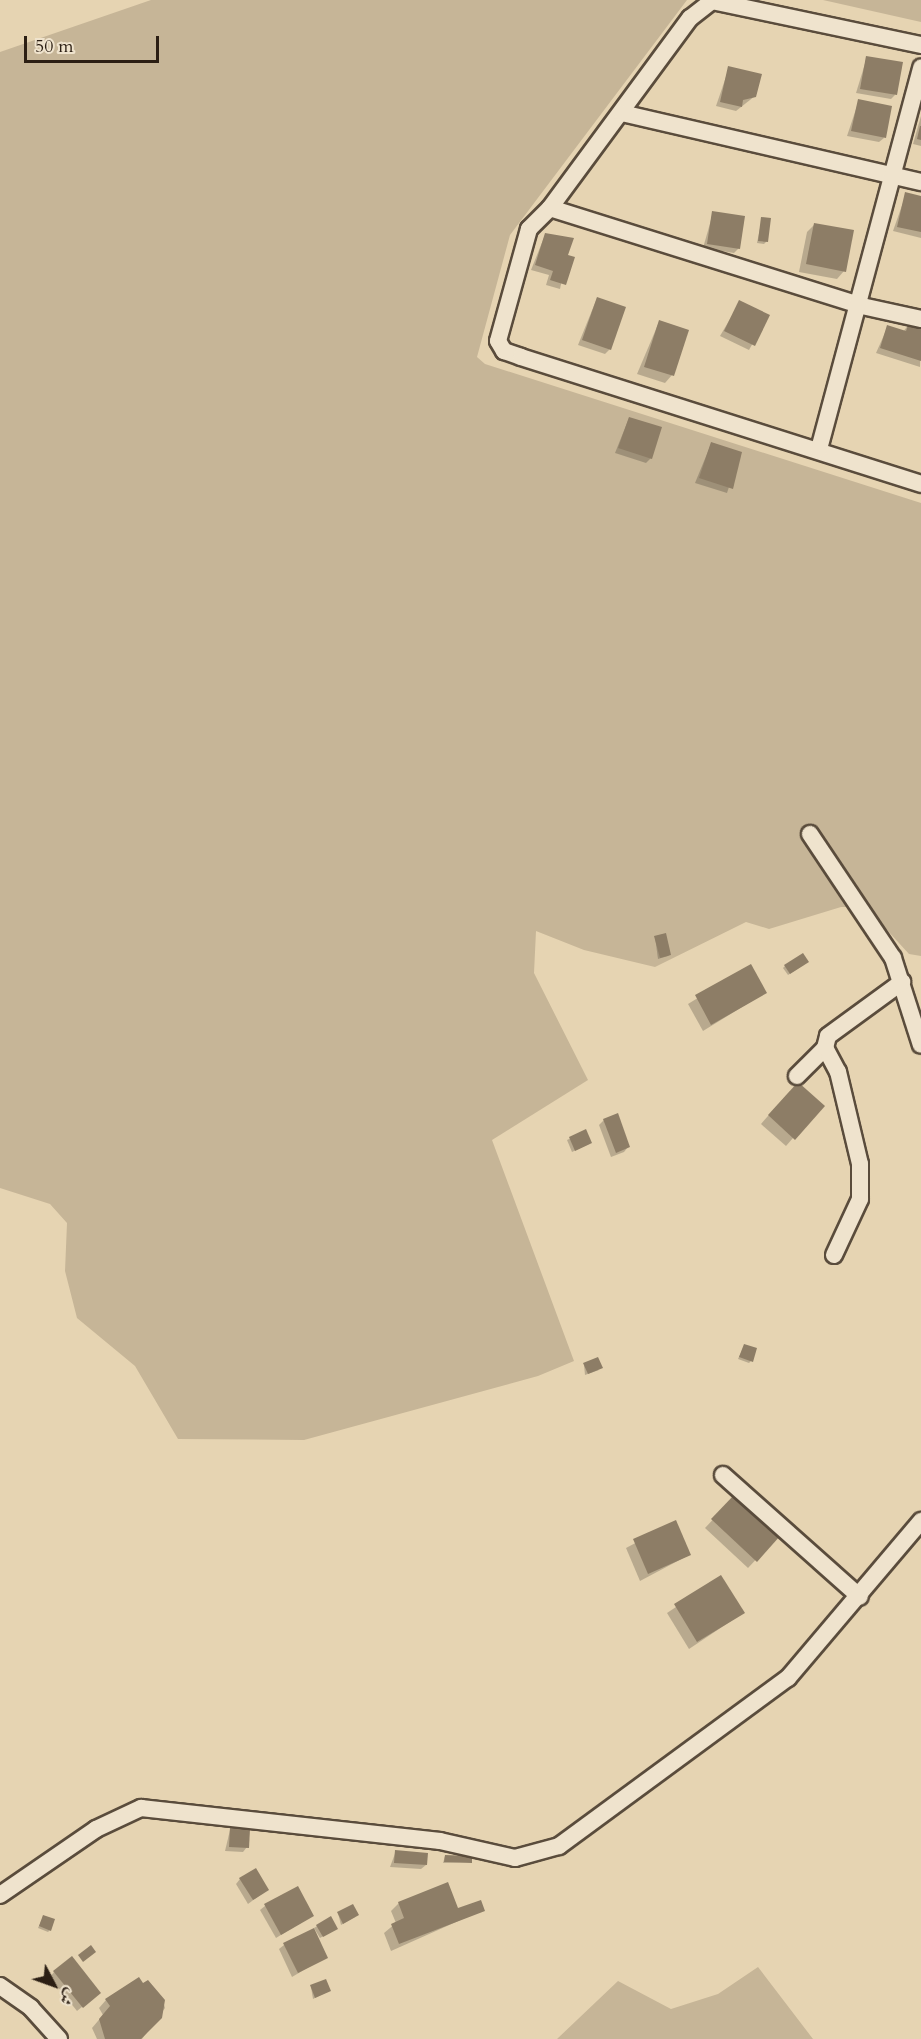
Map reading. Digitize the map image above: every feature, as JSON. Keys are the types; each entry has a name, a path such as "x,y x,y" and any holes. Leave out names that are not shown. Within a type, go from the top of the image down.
{"street":[{"path":"921,45 712,0 690,18 550,208 529,229 519,258 498,341 504,351 819,449 921,484"},
{"path":"819,449 862,306 892,176 921,67"},
{"path":"622,113 921,182"},
{"path":"550,208 862,306 921,319"},
{"path":"810,834 892,958 902,982 921,1046"},
{"path":"797,1076 825,1048 828,1036 902,982"},
{"path":"825,1048 838,1072 860,1164 860,1199 834,1255"},
{"path":"723,1474 860,1597"},
{"path":"0,1895 96,1830 141,1808 461,1843 515,1858 559,1846 788,1678 860,1597 921,1521"},
{"path":"0,1986 31,2008 59,2039"}],"shaded area":[{"path":"151,0 687,0 510,235 477,357 485,364 921,503 921,956 909,954 866,907 841,907 769,929 746,922 655,967 584,950 536,931 534,973 588,1080 492,1140 574,1361 538,1376 304,1440 178,1439 135,1366 77,1318 65,1271 67,1223 50,1204 0,1188 0,52"},
{"path":"823,0 921,0 921,22"},
{"path":"758,1967 813,2039 557,2039 618,1981 671,2009 718,1994"}],"building":[{"path":"866,56 903,62 897,95 860,89"},
{"path":"728,66 762,74 756,97 743,100 742,107 720,102"},
{"path":"858,99 892,106 886,138 851,131"},
{"path":"921,126 921,140 917,139"},
{"path":"905,192 921,196 921,232 897,227"},
{"path":"712,211 745,216 740,249 707,244"},
{"path":"761,217 771,218 768,242 758,241"},
{"path":"814,223 854,230 846,272 806,264"},
{"path":"545,233 574,238 568,255 575,257 566,285 550,280 553,271 535,265"},
{"path":"597,297 626,307 611,350 582,340"},
{"path":"739,300 770,315 755,346 724,331"},
{"path":"659,320 689,330 674,376 644,367"},
{"path":"909,323 921,327 921,361 880,348 887,325 906,331"},
{"path":"629,417 662,427 652,459 618,448"},
{"path":"711,442 742,452 733,489 699,478"},
{"path":"666,933 671,955 660,958 654,936"},
{"path":"803,953 809,962 790,974 784,965"},
{"path":"751,964 767,993 711,1025 695,995"},
{"path":"798,1082 825,1106 795,1140 768,1115"},
{"path":"618,1113 630,1147 616,1153 603,1119"},
{"path":"586,1129 592,1143 575,1151 569,1137"},
{"path":"744,1344 757,1348 753,1362 739,1357"},
{"path":"598,1357 603,1368 588,1374 583,1363"},
{"path":"735,1494 780,1536 757,1562 711,1519"},
{"path":"676,1520 691,1555 648,1574 633,1539"},
{"path":"721,1575 745,1613 697,1642 674,1604"},
{"path":"230,1828 250,1829 249,1848 229,1847"},
{"path":"395,1850 428,1853 427,1865 394,1863"},
{"path":"445,1855 472,1856 472,1863 444,1862"},
{"path":"256,1868 269,1890 253,1900 239,1878"},
{"path":"448,1882 458,1908 481,1900 485,1911 399,1944 391,1924 404,1918 398,1902"},
{"path":"298,1886 314,1916 281,1935 264,1904"},
{"path":"353,1904 359,1915 343,1924 337,1912"},
{"path":"43,1915 55,1919 51,1931 39,1926"},
{"path":"331,1916 338,1929 323,1937 316,1925"},
{"path":"314,1928 328,1958 298,1973 283,1943"},
{"path":"91,1945 96,1952 83,1962 78,1955"},
{"path":"72,1956 101,1993 83,2008 53,1971"},
{"path":"139,1977 143,1983 148,1980 165,2000 162,2018 141,2039 105,2039 99,2019 110,2006 105,1999"},
{"path":"326,1979 331,1991 315,1998 310,1985"}]}
